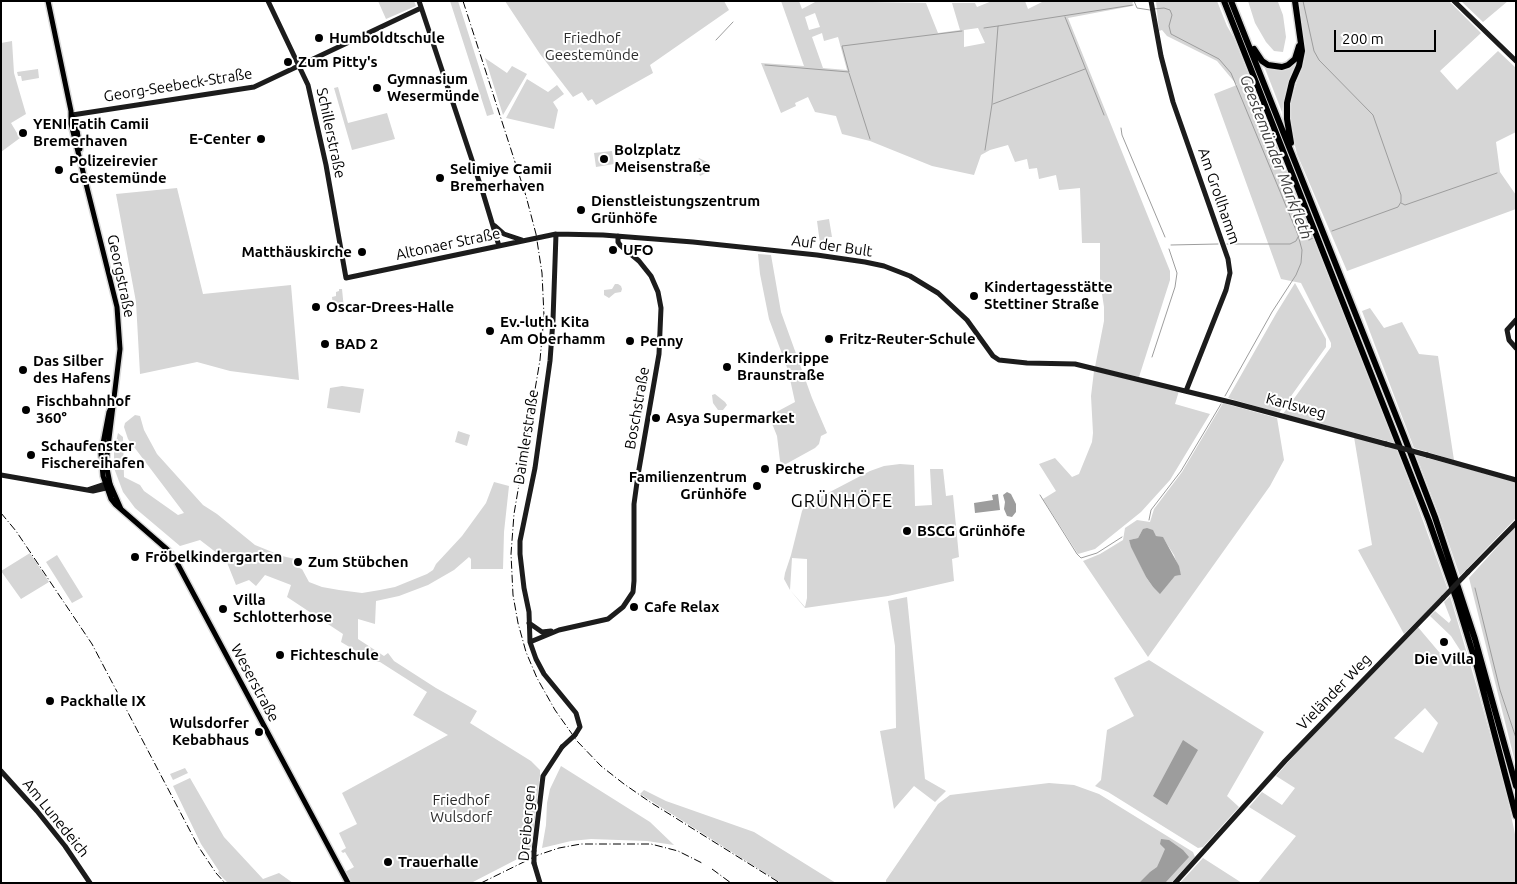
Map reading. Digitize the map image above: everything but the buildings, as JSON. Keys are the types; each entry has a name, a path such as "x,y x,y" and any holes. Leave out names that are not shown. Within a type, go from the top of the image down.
{"highway":[{"path":"1224,1 1429,521 1456,598 1477,667 1516,816"},
{"path":"1232,1 1435,517 1475,638 1516,786"},
{"path":"1242,28 1262,61 1274,67 1288,65 1295,58 1299,46 1293,2"},
{"path":"1293,2 1302,51 1287,103 1287,119 1294,157"}],"main road":[{"name":"Georgstraße","path":"48,1 72,115 80,143 79,152 117,307 120,349 105,441"},
{"name":"Weserstraße","path":"105,441 107,485 122,509 169,551 176,561 348,883"}],"street":[{"name":"Schillerstraße","path":"268,1 308,85 326,165 346,278"},
{"path":"419,1 499,246"},
{"path":"1454,1 1516,61"},
{"name":"Am Grollhamm","path":"1152,3 1159,48 1173,102 1229,265 1229,280 1226,290 1186,391"},
{"name":"Georg-Seebeck-Straße","path":"72,115 254,87 421,8"},
{"path":"493,224 504,234 515,239 525,240"},
{"name":"Altonaer Straße","path":"346,278 556,234"},
{"name":"Auf der Bult","path":"556,234 618,236 817,255 884,266 910,276 938,293 967,320 997,360 1029,363 1068,363"},
{"name":"Daimlerstraße","path":"530,642 529,612 522,569 520,541 535,468 550,361 556,234"},
{"name":"Boschstraße","path":"559,630 608,619 623,606 632,592 634,581 634,504 660,354 660,300 654,281 639,261 620,245 618,236"},
{"path":"1516,320 1507,330 1509,340 1516,348"},
{"name":"Karlsweg","path":"1068,363 1186,391 1516,480"},
{"path":"1,476 87,490 107,485"},
{"name":"Vieländer Weg","path":"1175,883 1290,756 1516,522"},
{"path":"529,623 542,632 559,630"},
{"path":"530,642 559,630"},
{"name":"Dreibergen","path":"530,642 544,674 576,713 580,727 575,735 560,749 543,776 534,850 534,863 540,883"},
{"name":"Am Lunedeich","path":"1,771 65,846 90,883"}],"green space":[{"path":"378,1 414,1 416,6 386,19"},
{"path":"450,1 458,1 494,114 487,116"},
{"name":"Friedhof Geestemünde","path":"505,1 724,1 729,10 650,65 653,73 596,105 592,99 588,101 582,92 573,97 540,54"},
{"path":"781,1 799,1 802,9 817,1 926,3 938,33 960,30 952,3 975,3 977,7 992,1 1025,1 1028,9 1044,1 1133,1 1132,6 1068,18 1170,271 1170,280 1139,377 1095,367 1104,321 1100,281 1100,243 1082,243 1080,188 1059,190 1056,175 1039,179 1037,168 1029,169 1027,159 1015,162 1008,145 990,150 981,155 974,175 932,166 870,141 842,134 836,116 815,112 808,97 795,103 796,106 781,113 761,63 804,66","holes":["815,13 820,27 809,30 805,17","978,28 985,43 964,47 964,30","822,33 824,41 838,37 847,70 823,68 812,37"]},
{"path":"1156,1 1217,1 1234,38 1394,443 1283,414 1331,347 1331,343 1301,283 1281,279 1214,94 1237,85 1217,61 1167,36 1162,30 1159,31"},
{"path":"1248,1 1278,2 1283,15 1286,37 1283,52 1274,51 1266,42 1255,23"},
{"path":"1298,1 1449,1 1481,33 1440,71 1457,90 1498,51 1516,68 1516,132 1496,142 1500,172 1516,195 1516,209 1347,271 1297,154 1292,134 1290,105 1305,48"},
{"path":"1461,1 1508,1 1483,22"},
{"path":"12,41 14,73 26,114 11,123 20,138 1,152 1,43"},
{"path":"485,58 507,73 512,66 527,74 503,115"},
{"path":"1296,63 1286,89 1282,112 1264,66 1271,70 1284,70"},
{"path":"38,69 39,78 22,81 21,76 18,76 17,72"},
{"path":"527,79 548,92 557,85 564,94 553,102 558,110 554,129 506,118"},
{"path":"338,87 348,123 387,113 395,139 352,150 334,88"},
{"name":"Bolzplatz Meisenstraße","path":"612,151 614,164 596,167 594,153"},
{"path":"699,158 711,164 706,173 700,176 695,167 698,165"},
{"path":"177,188 203,294 291,285 299,380 230,371 197,362 140,374 136,302 116,194"},
{"path":"829,219 832,237 825,237 823,252 821,251 817,221"},
{"path":"758,254 771,255 781,312 812,398 827,433 821,436 819,444 815,448 783,465 780,461 777,436 767,417 795,402 788,370 769,319"},
{"path":"1295,283 1326,339 1326,347 1279,413 1228,398 1277,312"},
{"path":"615,284 621,286 621,292 615,293 609,298 604,295 604,290 612,289"},
{"path":"342,289 344,309 335,310 332,297 336,296 336,292"},
{"path":"1370,308 1384,328 1402,322 1419,354 1438,356 1454,460 1414,448 1362,311"},
{"path":"1094,371 1179,391 1175,404 1210,414 1170,480 1141,512 1095,549 1078,554 1043,499 1056,491 1039,464 1055,458 1072,477 1079,474 1092,442 1091,396"},
{"path":"342,386 364,389 360,413 327,408 330,388"},
{"path":"715,394 727,405 723,410 718,410 713,403 712,395"},
{"path":"1223,403 1277,418 1284,460 1270,486 1148,657 1083,561 1100,554 1123,540 1125,528 1137,520 1150,522 1154,509 1182,472","holes":["1141,533 1154,534 1163,538 1174,555 1181,575 1175,576 1160,593 1146,577 1129,540 1138,538"]},
{"name":"Friedhof Wulsdorf","path":"135,415 140,416 144,430 157,454 203,505 255,545 295,559 294,566 302,569 309,582 322,587 362,593 395,587 427,574 433,570 436,564 462,536 486,503 494,482 509,486 504,532 503,569 471,569 471,559 469,557 454,570 428,585 399,596 376,601 375,624 358,619 358,639 384,656 388,653 394,661 477,711 470,723 531,761 540,770 531,852 471,883 351,883 345,872 354,867 345,852 341,851 346,848 339,833 357,824 342,793 448,735 413,715 427,692 380,662 375,662 341,642 343,634 287,597 291,585 265,575 256,586 249,580 236,585 226,560 200,540 180,546 135,508 123,492 114,468 114,451 118,433 123,437 124,477 140,485 144,491 178,515 184,513 128,439 124,427 125,423"},
{"path":"458,431 470,435 467,446 455,442"},
{"path":"1354,437 1397,449 1448,590 1404,634 1358,550 1372,545"},
{"path":"1416,455 1516,482 1516,518 1460,576 1440,518"},
{"path":"914,465 915,506 932,505 930,469 943,469 946,496 953,495 959,557 952,559 954,581 888,596 805,608 790,590 784,579 805,505 870,471 884,466","holes":["792,558 807,559 807,598 805,607 790,590"]},
{"path":"1516,526 1516,766 1469,578"},
{"path":"30,553 49,582 21,599 1,571"},
{"path":"57,555 83,597 72,603 46,562"},
{"path":"1450,596 1506,791 1516,839 1516,883 1258,883 1296,836 1249,807 1262,792 1282,805 1295,788 1276,776 1417,626 1439,652 1449,660 1460,650 1451,636 1430,616 1435,611 1449,623 1451,620 1444,602","holes":["1425,708 1438,723 1423,753 1394,738"]},
{"path":"907,597 925,779 946,791 935,802 914,786 894,809 880,731 896,728 895,646 888,601"},
{"path":"1149,660 1264,732 1227,796 1239,807 1203,847 1198,848 1108,792 1095,786 1101,780 1107,730 1134,716 1114,678"},
{"path":"561,766 650,822 674,845 647,841 591,839 571,841 542,848 550,789"},
{"path":"185,768 188,773 173,780 170,774"},
{"path":"190,778 224,837 263,879 279,873 293,883 228,883 218,873 219,871 201,844 173,786"},
{"path":"1049,783 1074,785 1099,794 1193,852 1195,857 1171,883 886,883 886,880 938,804 950,795"},
{"path":"644,790 666,801 754,832 836,883 781,883 640,794"},
{"path":"1203,858 1242,883 1180,883"}],"shaded area":[{"path":"1007,492 1011,494 1016,504 1016,512 1012,517 1007,516 1004,509 1003,495"},
{"path":"998,494 1000,510 975,513 974,503 993,500 992,495"},
{"path":"1143,529 1153,530 1156,536 1163,537 1179,566 1181,575 1175,576 1160,594 1146,577 1129,540 1138,538"},
{"path":"1183,740 1198,750 1167,805 1153,796"},
{"path":"1161,839 1169,840 1189,857 1165,883 1139,883 1157,867 1165,849 1160,844"}],"waterway":[{"name":"Geestemünder Markfleth","path":"1134,1 1137,8 1150,10"},
{"path":"1303,1 1314,51 1319,60 1373,115 1401,195 1401,202 1398,207 1332,231"},
{"path":"985,150 992,104 998,26 1133,5"},
{"name":"Geestemünder Markfleth","path":"1154,9 1164,8 1170,10 1172,15 1169,26 1171,34 1219,59 1231,73 1298,235 1302,250 1301,263 1296,275 1272,312 1225,396"},
{"path":"1065,17 1104,115"},
{"path":"716,40 733,22"},
{"path":"984,28 998,26"},
{"path":"765,65 849,72 842,46 962,31"},
{"path":"993,104 1085,69"},
{"path":"849,73 870,139"},
{"path":"1121,128 1122,135 1165,237"},
{"path":"1401,203 1405,205 1497,173"},
{"path":"1300,236 1309,240 1313,238"},
{"path":"1227,244 1290,244 1296,241 1298,237"},
{"path":"1171,245 1218,244"},
{"path":"1152,357 1175,287 1177,273 1169,249"},
{"name":"Geestemünder Markfleth","path":"1149,520 1151,510 1181,471 1221,404"},
{"path":"1040,495 1081,558 1097,553 1122,537"},
{"path":"1475,588 1500,690 1516,738"}],"railway":[{"path":"463,1 526,196 536,234 542,273 544,316 540,360 514,514 511,554 513,595 526,652 537,678 555,710 577,741 601,766 650,802 780,883"},
{"path":"1,513 16,531 92,644 198,846 225,883"},
{"path":"481,883 538,855 559,848 581,844 651,844 678,851 702,863"},
{"path":"712,869 731,883"}],"place":[{"name":"Humboldtschule","path":"319,38"},
{"name":"Zum Pitty's","path":"288,62"},
{"name":"Gymnasium Wesermünde","path":"377,88"},
{"name":"YENI Fatih Camii Bremerhaven","path":"23,133"},
{"name":"E-Center","path":"261,139"},
{"name":"Bolzplatz Meisenstraße","path":"604,159"},
{"name":"Polizeirevier Geestemünde","path":"59,170"},
{"name":"Selimiye Camii Bremerhaven","path":"440,178"},
{"name":"Dienstleistungszentrum Grünhöfe","path":"581,210"},
{"name":"UFO","path":"613,250"},
{"name":"Matthäuskirche","path":"362,252"},
{"name":"Kindertagesstätte Stettiner Straße","path":"974,296"},
{"name":"Oscar-Drees-Halle","path":"316,307"},
{"name":"Ev.-luth. Kita Am Oberhamm","path":"490,331"},
{"name":"Fritz-Reuter-Schule","path":"829,339"},
{"name":"Penny","path":"630,341"},
{"name":"BAD 2","path":"325,344"},
{"name":"Kinderkrippe Braunstraße","path":"727,367"},
{"name":"Das Silber des Hafens","path":"23,370"},
{"name":"Fischbahnhof 360°","path":"26,410"},
{"name":"Asya Supermarket","path":"656,418"},
{"name":"Schaufenster Fischereihafen","path":"31,455"},
{"name":"Petruskirche","path":"765,469"},
{"name":"Familienzentrum Grünhöfe","path":"757,486"},
{"name":"BSCG Grünhöfe","path":"907,531"},
{"name":"Fröbelkindergarten","path":"135,557"},
{"name":"Zum Stübchen","path":"298,562"},
{"name":"Cafe Relax","path":"634,607"},
{"name":"Villa Schlotterhose","path":"223,609"},
{"name":"Die Villa","path":"1444,642"},
{"name":"Fichteschule","path":"280,655"},
{"name":"Packhalle IX","path":"50,701"},
{"name":"Wulsdorfer Kebabhaus","path":"259,732"},
{"name":"Trauerhalle","path":"388,862"}],"district":[{"name":"GRÜNHÖFE","path":"842,501"}]}
